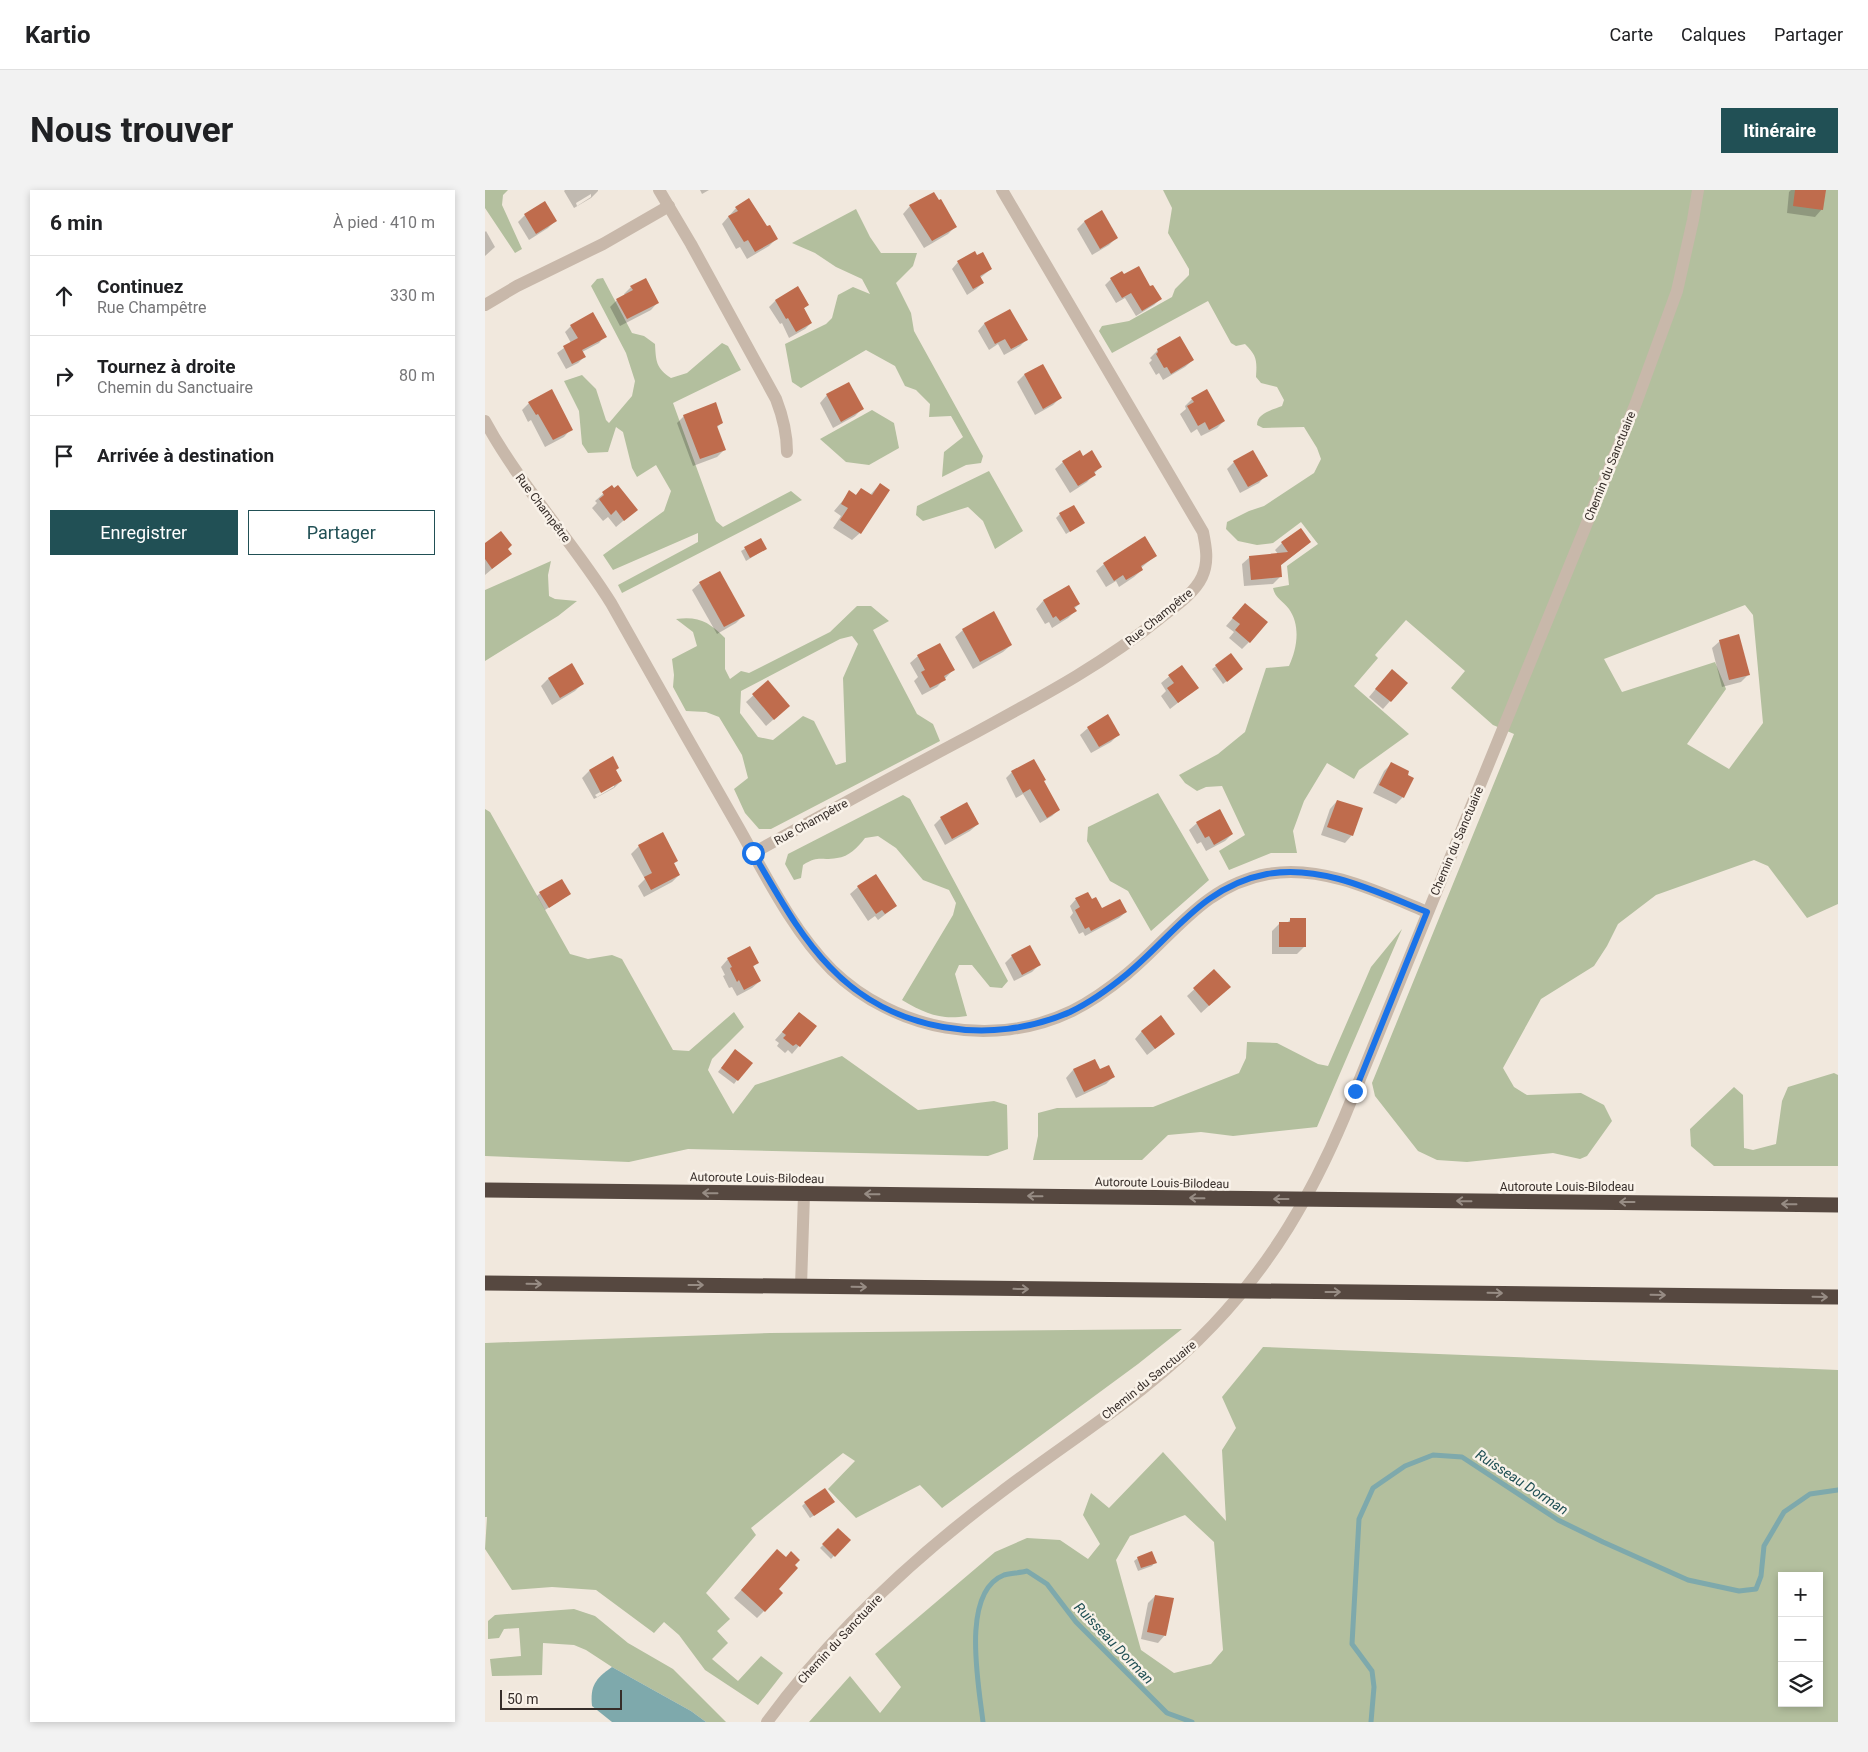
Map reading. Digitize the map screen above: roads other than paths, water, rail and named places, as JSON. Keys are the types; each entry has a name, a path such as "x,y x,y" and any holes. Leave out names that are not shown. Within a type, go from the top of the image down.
{"highway":[{"name":"Autoroute Louis-Bilodeau","path":"485,1190 1838,1204"},
{"path":"485,1283 1838,1297"}],"street":[{"path":"659,190 691,244 776,399 784,419 787,452"},
{"name":"Rue Champêtre","path":"753,853 1051,691 1106,658 1137,637 1176,605 1195,587 1203,576 1207,561 1203,532 1002,190"},
{"name":"Chemin du Sanctuaire","path":"767,1722 837,1639 910,1567 983,1506 1135,1395 1162,1373 1212,1326 1252,1280 1289,1229 1325,1162 1355,1091 1427,912 1478,792 1655,352 1677,291 1690,238 1698,190"},
{"path":"485,305 517,286 603,244 669,206"},
{"name":"Rue Champêtre","path":"485,421 506,458 600,585 753,853 803,935 831,969 849,985 888,1010 933,1026 956,1030 1011,1029 1049,1020 1092,1000 1129,973 1192,911 1205,901 1233,884 1266,874 1291,871 1322,875 1371,890 1427,912"},
{"path":"801,1286 803,1194"}],"water":[{"path":"612,1667 691,1711 706,1722 612,1722 592,1706 592,1693 601,1675"}],"waterway":[{"name":"Ruisseau Dorman","path":"1371,1722 1374,1687 1372,1671 1352,1644 1359,1519 1373,1488 1405,1466 1433,1455 1462,1457 1558,1520 1603,1542 1688,1580 1739,1591 1756,1589 1761,1576 1764,1546 1784,1512 1810,1494 1838,1490"},
{"name":"Ruisseau Dorman","path":"983,1722 975,1641 977,1619 982,1600 990,1585 1004,1575 1027,1571 1047,1584 1076,1622 1167,1713 1192,1722"}]}
